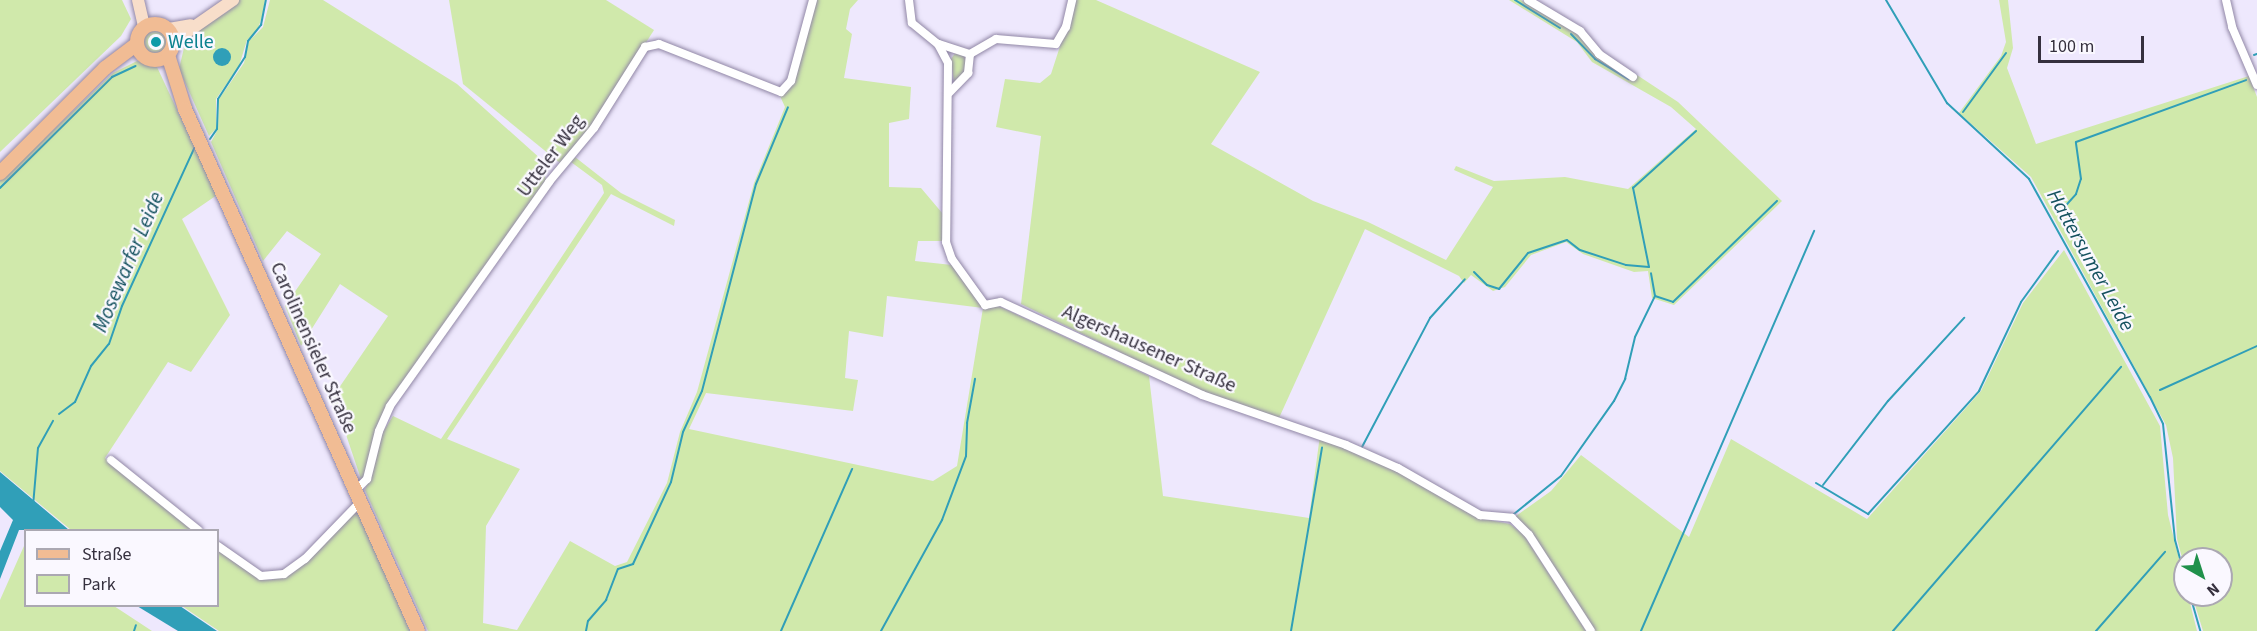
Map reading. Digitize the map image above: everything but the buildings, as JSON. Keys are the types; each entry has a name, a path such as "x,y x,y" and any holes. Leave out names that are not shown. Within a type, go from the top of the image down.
{"main road":[{"path":"139,49 163,58 172,35 198,24 233,0"},
{"path":"139,3 149,25 172,35"},
{"path":"0,173 114,61 139,49 149,25"},
{"name":"Carolinensieler Straße","path":"163,58 418,631"}],"street":[{"name":"Utteler Weg","path":"358,497 367,479 379,431 394,399 549,182 594,128 645,47 659,44 781,92 791,81 813,0"},
{"path":"909,0 912,23 938,44 970,54 996,39 1056,44 1066,27 1072,0"},
{"path":"1528,0 1580,31 1599,54 1633,77"},
{"path":"2226,0 2232,27 2257,85"},
{"name":"Algershausener Straße","path":"938,44 948,63 946,242 951,259 985,305 1001,302 1202,395 1347,445 1428,484 1480,515 1512,518 1529,535 1591,631"},
{"path":"949,93 968,73 970,54"},
{"path":"111,460 196,529"},
{"path":"219,547 261,576 284,574 305,559 358,497"}],"green space":[{"path":"0,0 122,0 131,19 121,36 0,152"},
{"path":"238,0 265,0 262,17 257,31 247,40 239,66 216,99 216,129 209,136 179,69 187,35 227,12"},
{"path":"270,0 323,0 457,84 542,160 546,181 388,405 362,482 339,414 330,401 388,316 340,284 301,346 285,306 321,254 287,231 263,261 211,142 218,129 219,99 244,63 249,41 263,27"},
{"path":"449,0 606,0 654,30 600,115 560,163 463,84"},
{"path":"816,0 858,0 850,9 846,29 852,34 844,78 911,87 909,119 889,123 889,187 921,188 943,214 943,241 918,241 915,261 952,265 979,297 1149,376 1163,496 1309,518 1320,435 1397,470 1479,518 1510,524 1524,535 1586,631 428,631 365,490 383,432 393,416 441,439 604,193 602,185 571,162 575,157 621,193 675,220 674,226 611,194 447,439 520,469 486,526 483,623 517,630 570,541 615,566 627,562 667,483 680,432 697,392 754,183 785,107 780,96 794,83","holes":["887,296 983,308 957,466 933,481 689,429 706,393 853,411 858,380 845,378 849,331 883,337"]},
{"path":"1075,0 1096,0 1260,72 1211,144 1313,201 1368,222 1446,260 1493,187 1454,170 1456,166 1494,181 1565,177 1628,189 1696,129 1671,107 1592,62 1577,42 1509,0 1521,0 1582,37 1633,80 1637,75 1678,102 1782,201 1674,305 1652,298 1648,271 1634,272 1583,254 1566,242 1531,255 1505,287 1493,291 1471,275 1464,283 1459,276 1365,229 1279,418 1203,393 1021,304 1041,136 996,127 1005,79 1040,83 1051,74"},
{"path":"1999,0 2008,0 2013,48 2007,68 2036,144 2249,76 2257,97 2257,631 2203,631 2196,607 2233,607 2233,547 2179,547 2173,458 2166,425 2031,177 1959,113 2001,56 2006,42"},
{"path":"156,28 166,32 170,42 166,52 156,56 146,52 142,42 146,32"},
{"path":"956,52 967,58 966,72 954,83 951,59"},
{"path":"137,61 157,67 217,195 182,219 230,315 191,372 168,362 105,458 194,529 70,529 0,471 0,181 113,73"},
{"path":"2064,250 2160,426 2168,515 2176,547 2173,547 2173,607 2191,607 2197,631 1594,631 1516,516 1551,491 1581,455 1689,537 1731,439 1867,519 1981,391 2023,303"},
{"path":"357,506 410,631 219,631 183,607 219,607 219,549 250,572 271,580 294,572"},
{"path":"24,546 24,607 116,607 152,631 0,631 0,600"}],"water":[{"path":"222,48 229,50 231,57 229,64 222,66 215,64 213,57 215,50"},
{"path":"0,472 68,529 19,530 0,579 0,551 13,520 0,507"},
{"path":"139,607 181,607 217,631 178,631"}],"waterway":[{"name":"Mosewarfer Leide","path":"210,139 217,129 218,99 245,57 248,41 261,25 266,0"},
{"path":"1515,0 1560,28"},
{"name":"Hattersumer Leide","path":"1886,0 1947,103 2029,179 2150,397 2163,424 2177,547"},
{"path":"1571,34 1595,59 1628,79"},
{"path":"1963,112 2006,53"},
{"path":"0,188 112,77 136,66"},
{"path":"2060,212 2076,194 2081,179 2076,142 2246,80"},
{"path":"586,631 588,621 606,600 618,569 633,564 671,482 683,432 702,391 756,184 788,107"},
{"path":"1474,272 1487,285 1499,289 1528,253 1567,240 1580,250 1626,265 1649,267 1633,188 1696,131"},
{"name":"Mosewarfer Leide","path":"59,414 75,402 91,366 109,344 122,306 196,144"},
{"path":"1655,296 1673,302 1777,201"},
{"path":"1641,631 1814,231"},
{"path":"1816,483 1868,514 1979,391 2021,302 2058,251"},
{"path":"1514,514 1561,476 1614,401 1625,379 1635,337 1655,296 1651,273"},
{"path":"1362,447 1430,318 1465,279"},
{"path":"1823,485 1888,401 1964,318"},
{"path":"2160,390 2257,346"},
{"path":"1893,631 2121,367"},
{"path":"881,631 942,520 966,456 967,423 975,379"},
{"name":"Mosewarfer Leide","path":"33,506 38,448 53,421"},
{"path":"1291,631 1322,448"},
{"path":"781,631 852,469"},
{"path":"2096,631 2165,552"},
{"name":"Hattersumer Leide","path":"2193,607 2200,631"},
{"path":"134,631 136,625"}],"place":[{"name":"Welle","path":"156,42"}]}
